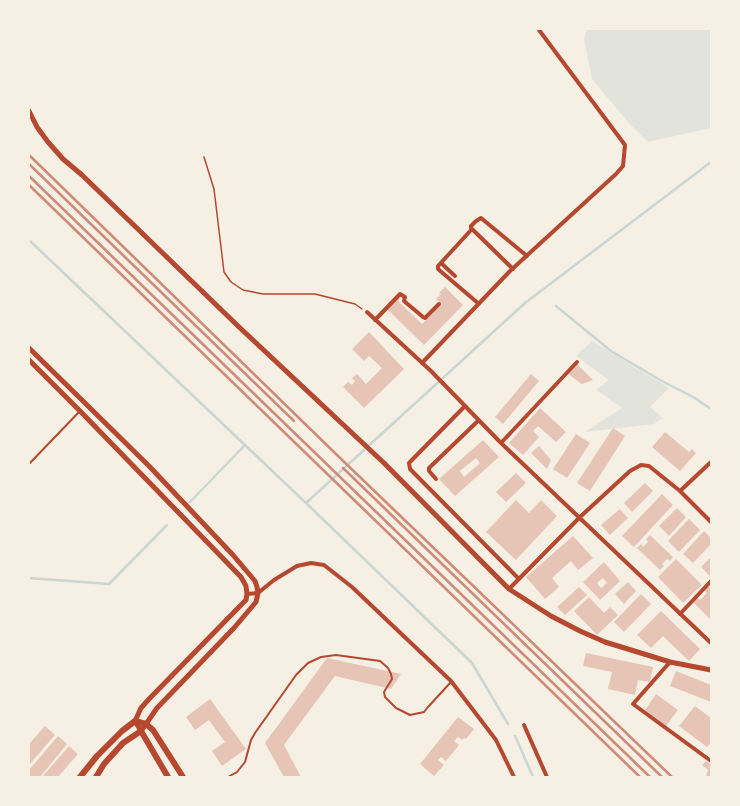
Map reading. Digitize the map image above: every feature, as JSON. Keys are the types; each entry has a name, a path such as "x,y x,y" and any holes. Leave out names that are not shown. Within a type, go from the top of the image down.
{"main road":[{"path":"80,777 102,751 135,720 146,724 153,730 183,777"},
{"path":"96,777 104,764 122,743 141,731 168,777"}],"street":[{"path":"422,363 513,269 623,166 625,145 540,30"},
{"path":"29,111 37,127 63,159 82,175 238,326 384,463 509,589 551,616 580,632 605,642 670,662 711,670"},
{"path":"479,304 438,269 438,266 472,230 472,224 481,218 527,256"},
{"path":"472,230 513,269"},
{"path":"441,263 455,276"},
{"path":"375,320 400,294 405,297 404,301 425,318 438,304"},
{"path":"367,312 431,371 501,443 711,643"},
{"path":"29,348 149,466 233,555 255,582 257,587 258,593 256,602 234,628 157,708 141,731 135,720 141,708 246,600 248,594 246,586 241,577 29,360"},
{"path":"501,443 577,362"},
{"path":"465,406 409,463 410,469 519,579"},
{"path":"436,479 428,468 479,420"},
{"path":"680,491 711,462"},
{"path":"509,589 580,517 630,471 640,465 649,466 680,491 711,522"},
{"path":"248,594 258,593 274,580 297,566 311,563 324,565 352,587 451,681 496,740 514,777"},
{"path":"680,614 711,581"},
{"path":"670,662 633,704 711,761"},
{"path":"524,725 547,777"}],"lane":[{"path":"29,464 80,411"},
{"path":"228,777 237,772 245,762 251,740 255,733 296,676 308,663 321,657 336,655 380,661 392,674 392,679 384,692 385,697 396,708 410,715 424,712 451,681"}],"path":[{"path":"204,157 214,189 224,272 231,282 243,290 263,294 315,294 355,304 367,312"}],"shaded area":[{"path":"587,29 711,29 711,128 648,142 629,123 592,79 584,39"},
{"path":"592,341 669,388 650,407 663,418 654,424 585,432 622,408 596,390 609,380 576,356"}],"building":[{"path":"445,287 463,305 424,345 387,309 398,297 400,299 398,301 422,324 442,304 436,299"},
{"path":"369,332 404,369 364,408 343,387 348,382 352,385 355,381 352,378 357,374 366,384 382,368 369,356 364,361 352,349"},
{"path":"577,364 593,380 582,384 568,374"},
{"path":"531,374 539,381 503,424 495,417"},
{"path":"540,408 566,432 556,442 538,426 533,431 539,437 523,455 509,443"},
{"path":"613,428 625,436 590,491 577,483"},
{"path":"665,432 689,452 692,449 696,453 680,471 652,447"},
{"path":"576,434 590,443 567,478 553,469"},
{"path":"483,440 499,457 455,496 439,479","holes":["476,458 480,463 464,477 460,471"]},
{"path":"539,446 551,460 547,469 531,453"},
{"path":"516,473 526,483 506,502 496,492"},
{"path":"645,483 653,491 632,512 624,503"},
{"path":"662,494 673,505 634,547 622,536"},
{"path":"516,500 529,513 541,500 557,516 516,560 486,532"},
{"path":"677,508 686,517 669,536 659,526"},
{"path":"620,509 628,518 610,535 601,525"},
{"path":"689,519 700,530 679,552 668,541"},
{"path":"704,531 711,538 711,544 693,563 683,554"},
{"path":"650,535 673,557 670,561 667,559 662,564 664,566 660,570 637,548 641,544 643,547 648,542 646,539"},
{"path":"573,536 593,558 578,570 571,561 552,578 559,587 545,599 526,577"},
{"path":"711,557 711,577 701,567"},
{"path":"676,559 702,585 683,603 658,577"},
{"path":"604,562 620,581 600,600 583,582","holes":["603,578 607,583 601,588 597,583"]},
{"path":"628,582 636,591 624,604 615,594"},
{"path":"708,586 711,589 711,620 693,602 697,597 700,600 707,593 704,590"},
{"path":"579,587 587,595 565,615 557,607"},
{"path":"641,594 651,604 624,632 614,622"},
{"path":"589,597 604,613 610,607 618,615 597,635 574,611"},
{"path":"661,611 700,649 689,661 663,636 651,648 637,635"},
{"path":"586,653 653,667 650,682 638,680 635,695 608,689 612,672 583,666"},
{"path":"327,658 401,674 391,689 335,676 284,745 301,777 284,777 265,743"},
{"path":"676,671 711,685 711,702 670,686"},
{"path":"656,694 678,710 666,726 645,710"},
{"path":"210,699 246,749 222,766 212,751 225,742 209,720 195,730 186,717"},
{"path":"695,706 711,718 711,742 707,747 679,726"},
{"path":"458,717 474,729 466,739 464,738 462,740 458,737 454,741 459,745 446,761 441,757 438,760 444,765 434,776 420,764"},
{"path":"45,726 55,735 29,765 29,744"},
{"path":"58,736 67,744 40,777 29,777 29,770"},
{"path":"69,746 78,754 58,777 42,777"},
{"path":"706,761 711,765 711,777 706,777 708,770 702,765"}],"waterway":[{"path":"29,240 306,503 525,303 711,162"},
{"path":"556,306 611,351 660,380 695,398 711,409"},
{"path":"190,502 245,445"},
{"path":"306,503 472,663 508,724"},
{"path":"29,578 109,584 167,525"},
{"path":"515,736 533,777"}],"railway":[{"path":"29,155 338,456 672,777"},
{"path":"29,164 294,421"},
{"path":"29,176 650,777"},
{"path":"29,185 640,777"},
{"path":"343,468 662,777"}]}
